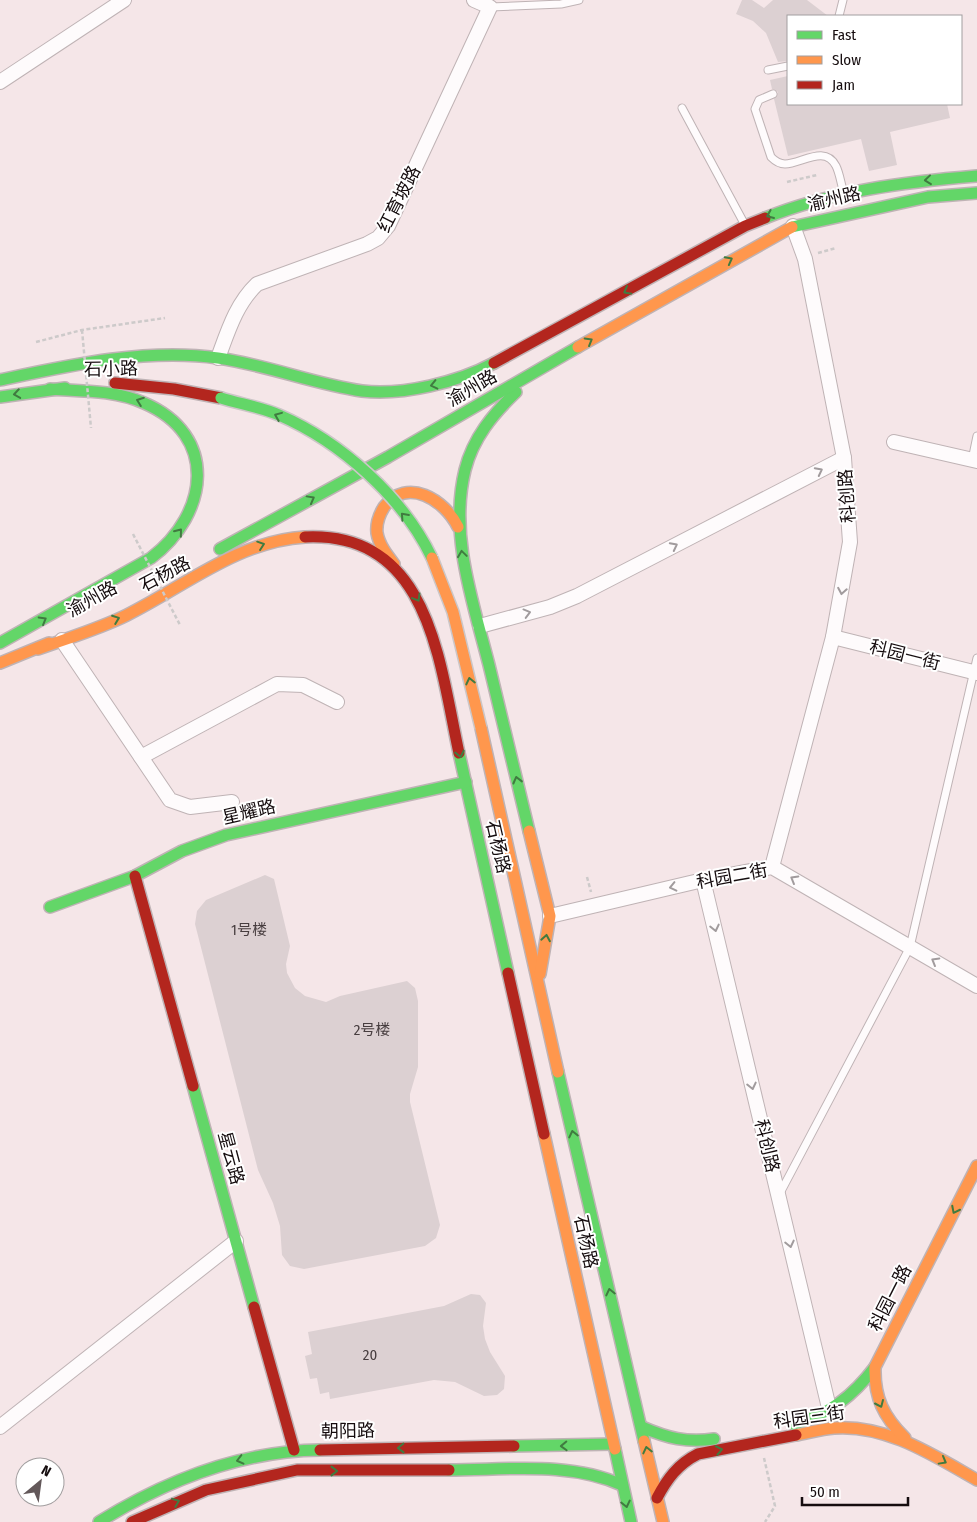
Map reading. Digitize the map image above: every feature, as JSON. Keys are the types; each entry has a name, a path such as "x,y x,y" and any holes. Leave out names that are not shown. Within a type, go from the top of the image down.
{"main road":[{"name":"渝州路","path":"0,380 45,370 152,356 218,358 363,391 405,391 448,381 489,366 745,226 786,208 844,194 926,180 977,176"},
{"name":"渝州路","path":"213,553 793,226 928,197 977,193"},
{"path":"538,986 550,916 464,564 458,527 459,498 465,467 478,436 501,404 546,366"},
{"name":"石小路","path":"0,397 50,389 120,383 174,389 221,398 280,415 327,442 374,482 414,526 440,573 457,625 481,728"},
{"path":"0,643 134,568 170,543 185,524 193,505 198,464 190,443 179,426 162,411 140,400 115,394 50,389"},
{"path":"407,582 387,554 378,537 377,523 385,504 402,493 424,495 443,505 451,513 458,527"},
{"name":"石杨路","path":"38,649 126,616 248,549 286,537 328,538 351,543 371,551 392,566 407,582 420,602 431,628 630,1522"},
{"name":"渝州路","path":"0,663 38,649 108,610"},
{"name":"石杨路","path":"481,728 538,986 663,1522"},
{"name":"星耀路","path":"50,907 135,876 182,851 226,835 466,782"},
{"name":"星云路","path":"135,876 294,1450"},
{"name":"科园一路","path":"910,1443 896,1429 881,1409 874,1389 875,1367 977,1166"},
{"name":"科园三街","path":"642,1427 675,1441 695,1443 809,1421 830,1412 858,1390 875,1367"},
{"name":"科园三街","path":"657,1498 671,1472 687,1458 698,1454 811,1431 855,1428 888,1434 910,1443 977,1480"},
{"name":"朝阳路","path":"99,1522 133,1500 165,1484 197,1472 245,1458 294,1450 612,1444"},
{"path":"514,1471 523,1468 526,1459 523,1451 515,1447"},
{"path":"132,1522 206,1490 249,1479 297,1470 576,1470 602,1476 622,1485"}],"street":[{"path":"0,82 124,0"},
{"path":"474,0 490,7"},
{"name":"红育坡路","path":"218,358 238,307 258,284 367,244 378,238 388,226 490,7"},
{"path":"793,226 805,259 844,458"},
{"path":"894,442 974,461"},
{"name":"科创路","path":"480,626 550,606 577,596 844,458 850,542 833,637 772,866"},
{"name":"科园一街","path":"833,637 975,673"},
{"path":"62,640 170,800 190,807 232,802"},
{"path":"141,756 277,684 303,685 338,702"},
{"name":"科园二街","path":"550,916 703,880 772,866 977,986"},
{"name":"科创路","path":"703,880 830,1412"},
{"path":"0,1427 236,1241"}],"lane":[{"path":"490,7 561,4 578,0"},
{"path":"839,15 840,2"},
{"path":"768,70 787,66"},
{"path":"773,94 759,100 755,109 771,157 778,163 785,164 815,156 824,156 836,165 844,194"},
{"path":"682,108 745,226"},
{"path":"974,461 977,436"},
{"path":"778,1196 910,946 977,658"}],"path":[{"path":"787,182 817,175"},
{"path":"824,251 836,248"},
{"path":"36,342 82,330 165,318"},
{"path":"82,330 91,428"},
{"path":"133,534 180,624"},
{"path":"760,1442 775,1506 766,1522"}],"building":[{"path":"742,0 752,0 764,8 773,0 807,0 827,15 787,15 787,61 778,62 766,33 753,21 736,14"},
{"path":"787,76 787,105 947,105 950,118 890,132 897,165 869,171 861,139 788,156 774,99 778,92 772,89 770,80"},
{"path":"265,875 274,879 290,946 286,964 287,973 295,988 305,996 326,1002 340,996 407,981 415,988 418,1001 418,1067 410,1094 410,1102 440,1225 436,1238 425,1246 304,1269 290,1266 282,1255 280,1226 273,1203 258,1170 195,924 197,911 206,900"},
{"path":"471,1294 480,1295 486,1303 483,1326 485,1339 490,1352 505,1376 504,1389 497,1395 484,1396 455,1382 434,1380 330,1399 329,1392 320,1394 317,1378 310,1379 305,1356 312,1354 308,1332 444,1306"}],"traffic: fast":[{"path":"765,218 843,194 923,181 977,176"},
{"path":"792,227 928,197 977,193"},
{"path":"220,549 388,457 578,347"},
{"path":"0,380 108,360 163,355 191,355 236,361 344,388 378,392 412,389 447,382 494,363"},
{"path":"0,397 65,388"},
{"path":"0,643 151,558 170,540 185,520 194,498 197,476 194,455 185,435 168,417 144,403 121,396 98,392 50,389"},
{"path":"516,392 499,409 473,447 465,470 461,494 460,519 461,544 470,593 529,831"},
{"path":"221,398 279,415 302,426 347,456 368,474 405,514 420,535 432,558"},
{"path":"459,753 508,973"},
{"path":"50,907 135,876 182,851 226,835 466,782"},
{"path":"558,1072 644,1441"},
{"path":"193,1086 254,1307"},
{"path":"793,1424 829,1410 858,1387 875,1367"},
{"path":"642,1427 677,1439 714,1439"},
{"path":"514,1446 613,1444"},
{"path":"615,1449 631,1522"},
{"path":"99,1522 124,1507 177,1481 205,1471 261,1456 320,1450"},
{"path":"449,1470 537,1468 602,1477 622,1485"}],"traffic: slow":[{"path":"578,347 792,227"},
{"path":"394,564 381,546 377,530 382,510 393,498 403,493 425,495 444,508 458,527"},
{"path":"38,649 127,615 235,556 280,540 305,537"},
{"path":"432,558 453,612 481,728"},
{"path":"0,663 49,643"},
{"path":"481,728 558,1072"},
{"path":"529,831 550,916 540,974"},
{"path":"544,1134 615,1449"},
{"path":"905,1438 891,1422 882,1406 876,1388 875,1367 977,1166"},
{"path":"796,1435 834,1428 872,1431 908,1443 977,1480"},
{"path":"644,1441 663,1522"}],"traffic: jam":[{"path":"494,363 745,226 765,218"},
{"path":"115,383 174,389 221,398"},
{"path":"305,537 347,541 379,555 403,579 421,609 434,643 444,680 459,753"},
{"path":"135,876 193,1086"},
{"path":"508,973 544,1134"},
{"path":"254,1307 294,1450"},
{"path":"657,1498 674,1473 685,1462 698,1454 796,1435"},
{"path":"320,1450 514,1446"},
{"path":"132,1522 206,1490 297,1470 449,1470"}]}
